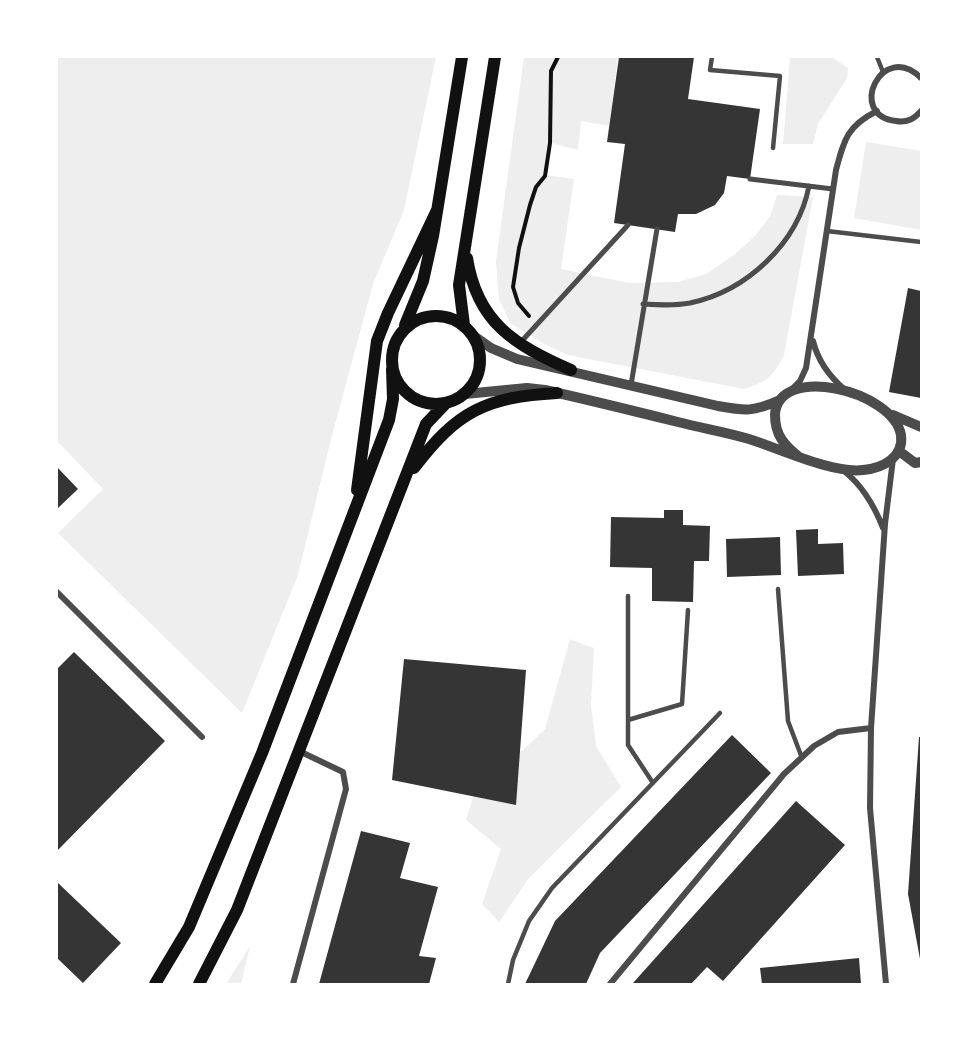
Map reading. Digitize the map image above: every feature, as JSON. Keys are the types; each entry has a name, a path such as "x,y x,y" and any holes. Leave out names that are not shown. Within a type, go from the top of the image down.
{"main road":[{"path":"154,984 189,927 262,753 389,420 393,399 391,355 395,341 415,304 423,281 462,57"},
{"path":"464,325 459,285 495,57"},
{"path":"354,512 377,341 387,313 437,210"},
{"path":"465,242 470,275 477,295 497,326 520,344 570,370"},
{"path":"392,369 397,382 406,393 417,401 431,404 445,404 465,394 479,373 479,348 474,336 464,325 452,318 432,315 414,321 403,329"},
{"path":"404,480 439,436 458,420 496,401 524,395 557,393"},
{"path":"199,984 237,910 426,424 445,404"}],"street":[{"path":"921,78 906,68 892,68 883,72 876,79 871,93 877,111 889,121 903,122 912,119 921,111"},
{"path":"799,457 779,437 776,411 784,397 800,381 806,368 839,159 849,132 864,118 877,111"},
{"path":"750,179 833,189"},
{"path":"643,304 670,306 690,303 714,296 738,284 757,270 778,249 793,229 806,203 809,186"},
{"path":"520,344 628,225"},
{"path":"631,385 657,229"},
{"path":"474,336 491,348 517,359 746,411 761,409 804,387 835,387 878,405 890,414 921,428"},
{"path":"812,337 823,367 832,379 847,392"},
{"path":"465,394 527,388 557,393 747,438 799,457 862,471 882,465 896,455"},
{"path":"886,984 870,808 871,728 885,534 896,455 901,436 898,425 890,414"},
{"path":"896,455 915,463 921,462"},
{"path":"841,468 865,491 876,510 885,534"},
{"path":"57,592 202,737"},
{"path":"610,984 784,774 814,746 838,732 871,728"},
{"path":"293,984 346,789 343,772 299,751"}],"lane":[{"path":"712,57 710,70 780,76 773,148"},
{"path":"877,57 883,72"},
{"path":"827,231 921,242"},
{"path":"778,589 788,721 801,758"},
{"path":"628,596 628,745 652,783"},
{"path":"628,720 682,704 688,610"},
{"path":"508,984 513,960 529,921 552,888 720,713"}],"path":[{"path":"537,325 518,303 513,287 519,248 530,205 536,187 545,176 550,143 551,71 558,57"}],"shaded area":[{"path":"57,57 436,57 404,210 373,284 330,443 298,575 242,713 58,533 103,489 57,441"},
{"path":"524,57 618,57 609,126 581,121 578,150 551,143 545,175 574,179 561,269 629,283 678,282 706,274 734,255 756,235 770,216 777,195 813,197 784,355 768,378 744,389 568,355 544,344 510,323 499,299 496,261"},
{"path":"832,57 848,68 847,78 818,124 813,144 783,144 790,58"},
{"path":"866,142 921,151 921,230 854,218"},
{"path":"570,639 594,648 591,705 596,746 621,787 529,878 499,922 482,904 501,849 466,820 485,759 507,758 523,750 545,729"},
{"path":"250,946 241,984 226,984"}],"building":[{"path":"619,57 694,57 688,99 760,109 750,179 727,176 724,193 715,205 696,214 678,214 675,232 614,223 625,144 607,142"},
{"path":"908,288 921,291 921,398 889,392"},
{"path":"57,467 78,489 57,509"},
{"path":"664,510 683,510 683,525 710,526 709,561 694,561 693,602 652,601 652,568 610,567 611,517 664,518"},
{"path":"818,529 818,544 843,543 844,574 798,576 796,530"},
{"path":"780,537 781,575 727,577 726,539"},
{"path":"74,652 165,741 57,851 57,669"},
{"path":"404,659 526,670 516,805 392,780"},
{"path":"732,735 771,773 600,953 586,984 525,984 555,921"},
{"path":"919,737 921,737 920,959 908,894"},
{"path":"796,801 845,845 723,981 707,967 691,984 634,984 633,983"},
{"path":"361,831 410,843 400,878 438,887 419,956 436,958 429,984 319,984"},
{"path":"57,882 121,943 83,983 57,958"},
{"path":"859,958 861,984 762,984 760,968"}]}
